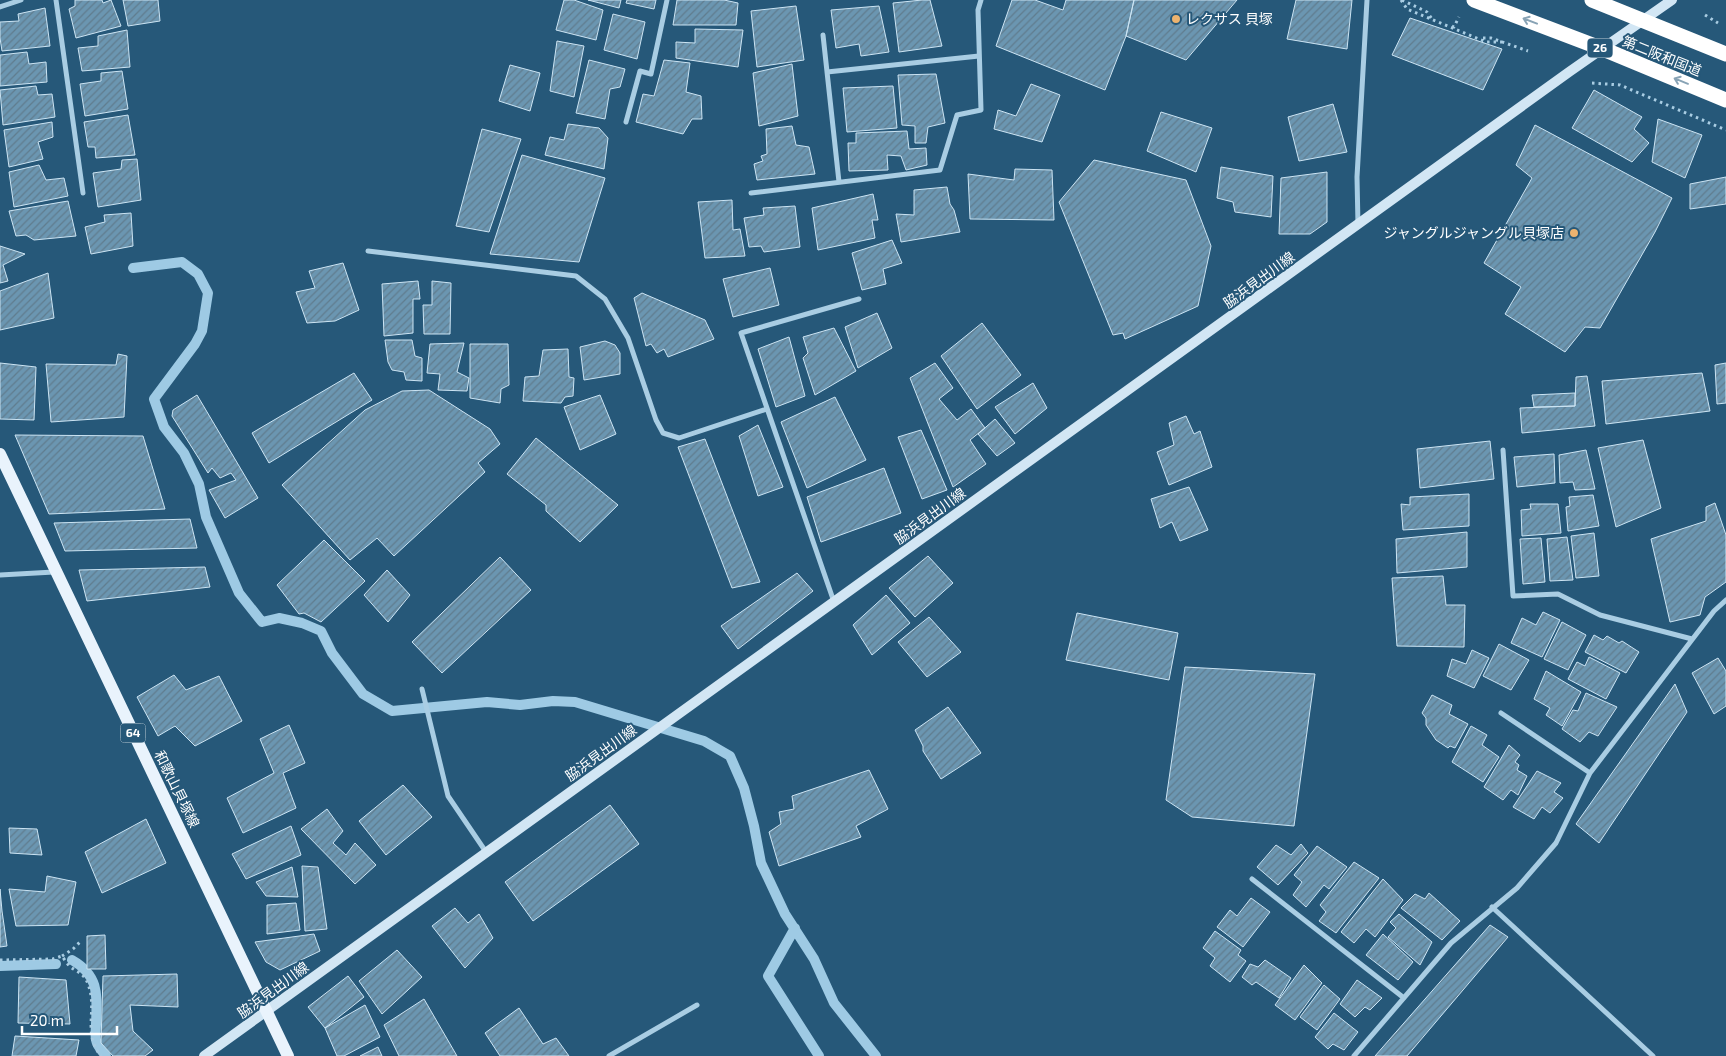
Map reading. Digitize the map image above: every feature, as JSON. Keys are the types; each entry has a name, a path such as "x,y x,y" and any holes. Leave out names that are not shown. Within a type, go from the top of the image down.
{"highway":[{"name":"第二阪和国道","path":"1592,0 1726,54"},
{"name":"第二阪和国道","path":"1468,4 1603,49 1726,100"}],"main road":[{"name":"和歌山貝塚線","path":"0,454 288,1056"}],"street":[{"path":"0,7 21,0"},
{"path":"56,0 83,193"},
{"path":"626,122 640,71 652,74 667,0"},
{"path":"751,193 940,170 957,115 981,110 978,10 981,0"},
{"path":"1358,226 1357,177 1367,0"},
{"name":"脇浜見出川線","path":"204,1056 1672,0"},
{"path":"824,35 839,182"},
{"path":"827,72 979,56"},
{"path":"368,251 576,276 606,299 628,338 656,420 663,433 679,438 767,409"},
{"path":"834,602 741,333 859,298"},
{"path":"1503,450 1513,596 1558,594 1600,615 1692,639"},
{"path":"0,575 56,572"},
{"path":"1354,1056 1451,943 1516,888 1556,843 1590,773 1714,611 1726,600"},
{"path":"422,689 448,796 486,853"},
{"path":"1501,713 1590,773"},
{"path":"1252,879 1404,998"},
{"path":"1492,907 1653,1056"},
{"path":"609,1056 697,1004"}],"path":[{"path":"1402,0 1427,12 1430,18 1484,39 1491,38 1528,51"},
{"path":"1402,0 1406,9 1486,42 1504,42"},
{"path":"1454,27 1468,4"},
{"path":"1705,15 1726,26"},
{"path":"1592,84 1620,85 1726,130"},
{"path":"0,960 53,959 73,950 80,942"},
{"path":"62,956 70,966 84,976 88,985 91,997 91,1038 101,1056"}],"building":[{"path":"75,0 102,0 103,3 111,0 121,26 76,38 69,9 75,6"},
{"path":"123,0 158,0 160,21 128,26"},
{"path":"564,0 574,0 603,10 596,40 556,30"},
{"path":"588,0 621,0 619,8"},
{"path":"627,0 656,0 654,9 626,3"},
{"path":"677,0 724,0 738,3 736,25 673,25"},
{"path":"930,0 942,46 899,52 893,3"},
{"path":"1012,0 1035,0 1063,10 1066,0 1134,0 1126,36 1105,90 996,46"},
{"name":"レクサス 貝塚","path":"1134,0 1237,0 1186,60 1126,36"},
{"path":"1296,0 1352,0 1347,49 1287,39"},
{"path":"796,6 804,60 757,67 751,11"},
{"path":"879,6 889,52 861,56 859,44 836,48 831,10"},
{"path":"45,8 50,46 2,51 0,22 19,21 18,14"},
{"path":"613,14 645,22 637,59 604,50"},
{"path":"1410,18 1502,49 1483,90 1392,55"},
{"path":"695,29 743,30 738,67 676,58 676,42 695,43"},
{"path":"127,30 130,67 82,71 78,48 98,46 98,36"},
{"path":"557,41 584,46 574,97 550,91"},
{"path":"27,52 29,64 46,62 47,82 0,86 0,55"},
{"path":"589,60 625,69 620,87 610,89 605,119 576,113"},
{"path":"664,60 690,63 686,92 701,96 702,119 692,119 683,134 636,122 643,94 654,96"},
{"path":"792,64 798,116 759,126 753,73"},
{"path":"510,65 540,73 530,111 499,101"},
{"path":"122,71 128,109 85,116 80,84 101,81 101,73"},
{"path":"936,74 945,123 928,127 926,143 915,143 915,126 902,125 898,75"},
{"path":"1031,84 1060,95 1042,142 994,129 998,110 1016,116"},
{"path":"36,86 38,95 52,94 55,117 3,125 0,90"},
{"path":"893,86 897,128 847,132 843,88"},
{"path":"1594,90 1642,117 1634,129 1649,143 1632,162 1572,128"},
{"path":"1333,104 1347,152 1299,161 1288,117"},
{"path":"1161,112 1212,128 1196,172 1147,151"},
{"path":"128,115 135,155 96,158 95,147 88,147 84,122"},
{"path":"1658,119 1702,135 1685,178 1652,162"},
{"path":"52,122 53,137 38,142 43,159 9,167 4,130"},
{"path":"568,124 599,128 608,138 604,169 545,155 550,137 564,140"},
{"path":"1535,125 1672,198 1655,232 1600,328 1585,327 1565,352 1505,314 1521,287 1484,263 1532,178 1516,165"},
{"path":"792,126 796,145 809,147 815,174 757,180 754,164 763,161 761,156 767,154 766,129"},
{"path":"482,129 521,139 489,232 456,226"},
{"path":"907,131 909,149 926,148 927,165 906,170 901,156 887,155 888,170 849,171 848,143 856,143 856,133"},
{"path":"522,155 605,178 579,262 490,254"},
{"path":"137,159 141,200 98,207 93,173 121,169 122,160"},
{"path":"1094,160 1186,180 1211,246 1198,306 1125,339 1123,333 1113,335 1059,202"},
{"path":"39,165 46,180 64,178 68,196 14,207 9,172"},
{"path":"1221,167 1273,176 1271,217 1235,212 1233,202 1217,198"},
{"path":"1015,169 1052,170 1054,220 970,219 968,174 1014,180"},
{"path":"1327,172 1327,222 1310,234 1279,234 1281,178"},
{"path":"1726,177 1726,204 1690,209 1690,184"},
{"path":"947,187 950,204 954,210 960,232 901,242 896,214 914,215 914,190"},
{"path":"873,194 878,220 872,220 875,238 818,250 812,208"},
{"path":"732,200 733,230 740,229 745,256 705,258 698,202"},
{"path":"68,201 76,236 34,240 26,235 16,236 9,211"},
{"path":"795,206 800,247 764,252 761,246 749,247 744,218 764,215 763,208"},
{"path":"131,213 133,246 91,254 85,227 105,222 104,215"},
{"path":"892,240 902,263 883,269 886,284 862,290 852,253"},
{"path":"0,246 25,254 3,265 8,281 0,283"},
{"path":"343,263 359,310 335,321 307,323 296,292 315,288 309,271"},
{"path":"770,268 779,305 733,317 723,279"},
{"path":"48,273 54,318 0,330 0,291"},
{"path":"418,281 420,299 413,299 413,333 384,336 382,284"},
{"path":"432,281 451,283 450,334 424,334 423,305 432,305"},
{"path":"642,293 705,320 714,339 668,357 664,349 657,353 651,344 646,346 634,298"},
{"path":"877,313 892,348 858,368 845,327"},
{"path":"982,323 1021,375 977,409 941,356"},
{"path":"834,328 856,371 815,395 803,358 808,353 803,337"},
{"path":"789,337 805,396 776,407 758,349"},
{"path":"385,340 412,340 415,356 422,358 422,381 406,380 404,372 392,370 388,362"},
{"path":"605,341 615,345 620,353 620,374 584,380 580,347"},
{"path":"464,343 457,372 469,378 467,391 438,390 440,374 427,373 430,344"},
{"path":"470,344 508,344 509,385 501,389 500,403 470,398"},
{"path":"568,349 569,377 574,378 573,396 565,397 561,403 523,401 525,377 539,376 543,350"},
{"path":"118,354 127,356 124,417 51,422 46,364 116,365"},
{"path":"0,363 36,367 34,420 0,419"},
{"path":"935,363 953,388 939,399 957,420 971,409 985,428 970,440 986,464 953,487 910,378"},
{"path":"1726,363 1726,403 1717,404 1715,365"},
{"path":"354,373 372,400 269,463 252,433"},
{"path":"1702,373 1710,411 1606,424 1602,381"},
{"path":"1587,376 1595,426 1522,433 1520,408 1575,406 1576,377"},
{"path":"1033,383 1047,408 1015,434 995,407"},
{"path":"429,390 490,429 500,444 478,463 485,472 394,556 377,538 350,560 282,485 365,410 402,391"},
{"path":"1575,393 1575,406 1534,407 1532,395"},
{"path":"197,395 258,498 225,518 209,490 236,480 231,473 220,478 212,468 208,473 172,416 173,410"},
{"path":"600,395 616,434 580,450 564,407"},
{"path":"835,397 866,460 807,488 781,422"},
{"path":"1186,416 1194,434 1200,431 1212,467 1169,485 1157,452 1174,445 1169,423"},
{"path":"995,419 1015,443 997,456 978,434"},
{"path":"758,425 783,487 758,496 739,436"},
{"path":"921,430 947,490 922,499 898,437"},
{"path":"15,435 143,436 165,509 49,514"},
{"path":"536,438 618,505 580,542 546,511 546,505 507,474"},
{"path":"705,439 760,582 732,588 678,447"},
{"path":"1643,440 1661,508 1616,527 1598,448"},
{"path":"1490,441 1494,479 1420,488 1417,449"},
{"path":"1586,450 1595,489 1575,490 1573,482 1560,483 1559,455"},
{"path":"1554,454 1555,483 1517,487 1514,457"},
{"path":"884,468 901,513 821,542 807,497"},
{"path":"1189,487 1208,530 1180,541 1172,522 1160,528 1151,499"},
{"path":"1469,494 1469,526 1403,530 1401,504 1410,505 1410,497"},
{"path":"1593,495 1599,526 1568,531 1566,507 1570,506 1569,497"},
{"path":"1715,503 1726,535 1726,582 1705,597 1700,615 1670,622 1651,539 1706,521 1706,507"},
{"path":"1530,504 1558,504 1561,533 1522,536 1521,510 1531,509"},
{"path":"190,519 197,548 65,551 54,523"},
{"path":"1467,532 1467,567 1397,573 1396,539"},
{"path":"1594,533 1599,576 1576,578 1571,536"},
{"path":"1567,537 1573,580 1550,581 1547,539"},
{"path":"1541,538 1545,582 1523,584 1520,539"},
{"path":"324,540 365,581 321,622 304,613 299,614 277,585"},
{"path":"928,556 953,583 915,617 889,588"},
{"path":"500,557 531,590 442,673 412,642"},
{"path":"205,567 210,587 87,601 79,570"},
{"path":"387,570 410,595 388,622 364,595"},
{"path":"797,573 813,591 738,649 721,626"},
{"path":"1443,576 1446,605 1465,605 1464,647 1397,646 1392,578"},
{"path":"886,595 910,623 872,655 853,625"},
{"path":"1543,612 1560,620 1542,657 1511,643 1522,618 1536,625"},
{"path":"1077,613 1178,633 1169,680 1066,660"},
{"path":"929,617 961,652 927,677 898,642"},
{"path":"1562,622 1586,635 1568,670 1544,659"},
{"path":"1594,635 1603,640 1607,636 1619,643 1622,641 1639,652 1626,673 1585,652"},
{"path":"1499,644 1529,660 1511,690 1483,676"},
{"path":"1472,650 1489,658 1474,688 1447,676 1452,659 1466,664"},
{"path":"1589,657 1620,673 1606,699 1568,679 1577,662 1585,666"},
{"path":"1718,658 1726,671 1726,706 1714,714 1692,673"},
{"path":"1185,667 1315,674 1294,826 1192,817 1166,800"},
{"path":"1546,671 1581,692 1562,726 1546,715 1550,708 1534,699"},
{"path":"174,675 186,690 219,676 242,721 195,746 175,726 158,736 137,697"},
{"path":"1675,684 1687,712 1599,843 1576,824"},
{"path":"1586,693 1617,707 1598,736 1589,732 1580,742 1562,729 1573,710 1578,711"},
{"path":"1432,695 1452,705 1449,714 1468,724 1455,748 1450,746 1448,748 1436,740 1426,725 1426,718 1422,713"},
{"path":"948,707 981,753 941,779 923,751 923,746 915,730"},
{"path":"289,725 305,763 283,773 296,808 243,833 227,798 274,773 260,739"},
{"path":"1471,726 1487,735 1482,745 1499,757 1483,782 1452,762"},
{"path":"1509,745 1520,755 1515,762 1519,765 1517,770 1527,776 1518,795 1511,790 1503,800 1484,787"},
{"path":"869,770 888,809 856,826 861,837 779,866 769,832 781,824 779,812 794,809 792,796"},
{"path":"1537,771 1561,783 1554,792 1563,798 1550,813 1542,807 1534,819 1513,807"},
{"path":"403,785 432,817 386,855 359,821"},
{"path":"610,805 639,844 533,921 505,882"},
{"path":"327,809 343,831 333,843 346,855 355,843 376,865 355,884 301,829"},
{"path":"146,819 166,863 102,893 85,852"},
{"path":"291,826 301,855 246,879 232,854"},
{"path":"9,828 37,829 42,855 10,853"},
{"path":"1301,844 1308,853 1278,885 1257,867 1276,845 1291,855"},
{"path":"1317,846 1347,867 1329,889 1324,885 1306,907 1293,895 1302,882 1294,875"},
{"path":"1354,862 1379,878 1336,933 1319,921 1326,912 1320,905"},
{"path":"302,866 318,867 327,929 305,931"},
{"path":"292,867 298,897 266,896 256,882"},
{"path":"47,876 76,882 68,925 16,926 9,889 45,892"},
{"path":"1383,879 1403,900 1375,937 1366,929 1354,943 1341,932"},
{"path":"0,889 7,946 0,947"},
{"path":"1429,893 1460,921 1442,940 1401,908 1415,894 1425,899"},
{"path":"1251,898 1270,912 1243,947 1217,927 1230,910 1237,916"},
{"path":"296,903 300,930 267,934 267,905"},
{"path":"455,908 468,923 479,914 493,938 465,968 432,926"},
{"path":"1399,914 1432,942 1420,965 1388,937 1396,928 1390,922"},
{"path":"1490,925 1508,937 1407,1056 1375,1056"},
{"path":"1215,931 1241,950 1238,955 1246,961 1230,982 1210,966 1215,958 1203,948"},
{"path":"314,934 320,951 280,970 266,962 255,942"},
{"path":"1383,934 1413,962 1398,980 1366,955"},
{"path":"105,935 106,969 87,969 87,936"},
{"path":"397,950 422,977 382,1014 359,981"},
{"path":"1265,960 1291,978 1279,998 1256,982 1252,985 1242,977 1250,964 1258,967"},
{"path":"1304,965 1322,983 1295,1020 1275,1005"},
{"path":"177,974 178,1007 130,1005 133,1031 153,1050 145,1056 113,1056 101,1043 103,976"},
{"path":"348,976 364,997 325,1028 308,1007"},
{"path":"19,977 66,980 70,1024 18,1023"},
{"path":"1357,980 1382,998 1370,1010 1365,1007 1355,1017 1340,1004"},
{"path":"1324,985 1340,999 1317,1030 1300,1017"},
{"path":"424,999 457,1056 399,1056 384,1025"},
{"path":"365,1005 380,1037 344,1056 337,1056 325,1028"},
{"path":"519,1008 543,1044 556,1038 569,1056 500,1056 485,1033"},
{"path":"1334,1013 1358,1032 1344,1050 1333,1044 1328,1049 1315,1037"},
{"path":"15,1036 79,1040 76,1056 12,1056"},
{"path":"378,1047 382,1056 360,1056"}],"waterway":[{"path":"133,268 182,262 198,274 208,293 202,331 195,344 154,399 164,427 184,453 199,484 206,517 239,593 262,622 279,618 302,623 321,631 332,653 363,694 392,711 487,702 520,705 553,701 575,702 704,741 730,756 744,788 761,863 785,914 814,959 834,1003 876,1056"},
{"path":"795,928 768,976 819,1056"},
{"path":"72,960 88,973 95,987 97,1004 96,1040 106,1056"},
{"path":"0,966 56,964"}],"place":[{"name":"レクサス 貝塚","path":"1176,19"},
{"name":"ジャングルジャングル貝塚店","path":"1574,233"}]}
